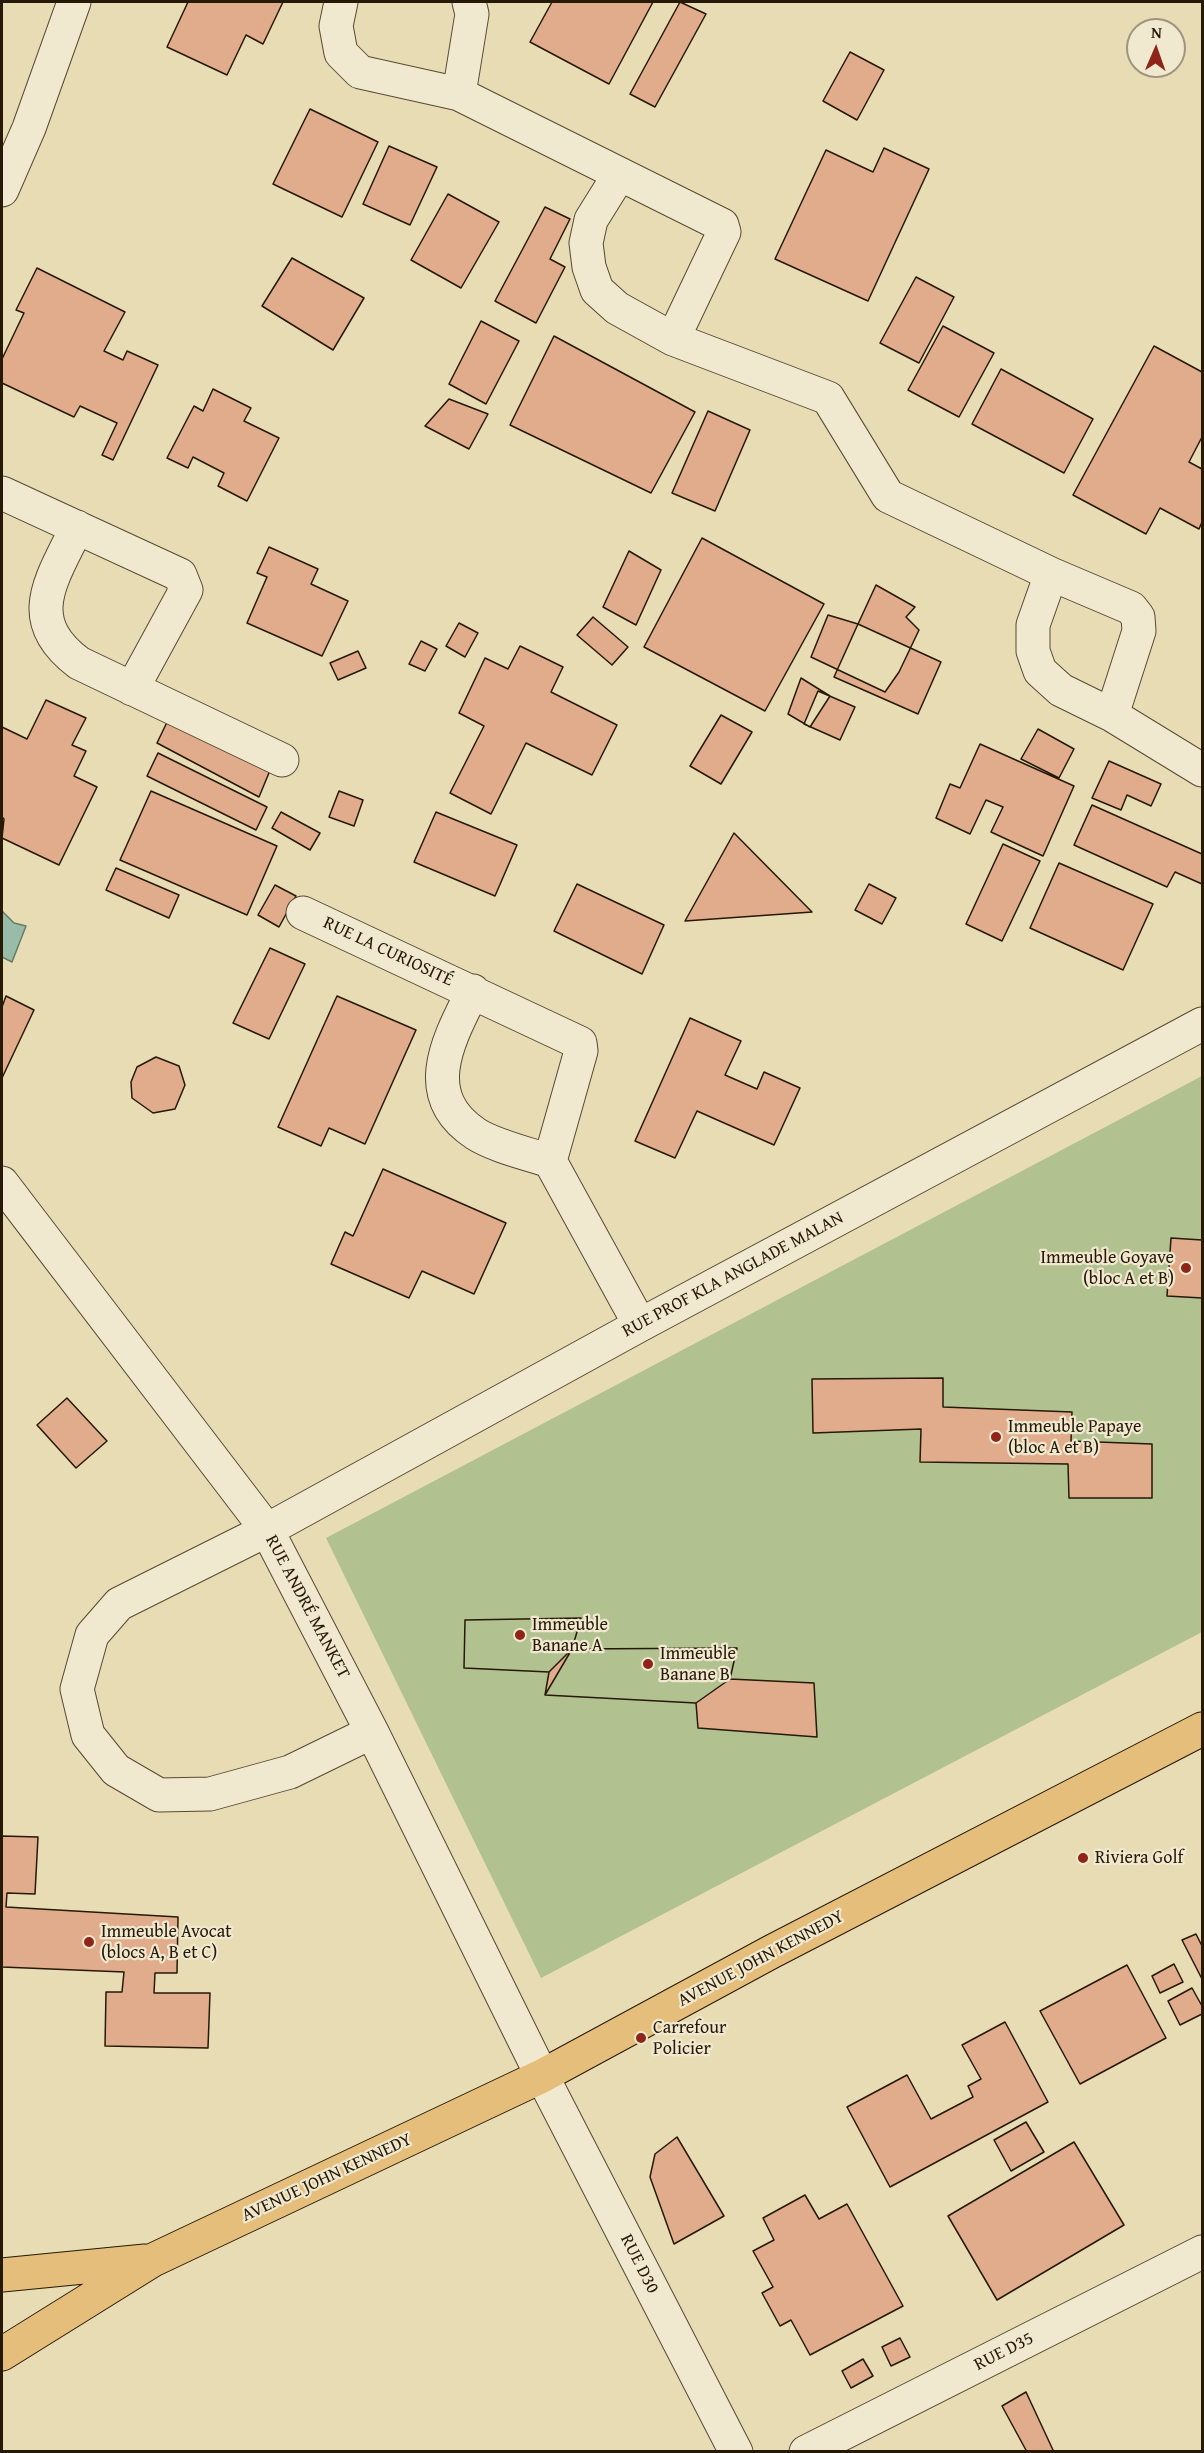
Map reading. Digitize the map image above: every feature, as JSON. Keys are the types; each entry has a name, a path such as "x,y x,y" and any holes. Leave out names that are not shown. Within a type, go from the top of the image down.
{"main road":[{"name":"AVENUE JOHN KENNEDY","path":"2,2354 153,2260 542,2076 771,1952 1203,1729"},
{"name":"AVENUE JOHN KENNEDY","path":"2,2275 153,2260"}],"street":[{"path":"2,190 29,128 74,2"},
{"path":"341,2 336,26 341,53 360,72 459,94 724,228 673,339"},
{"path":"459,94 472,14 469,2"},
{"path":"619,176 591,219 586,243 589,267 597,290 617,308 673,339 828,398 888,496 1051,574 1131,608 1138,617 1139,631 1112,716"},
{"path":"2,493 180,574 186,590 132,689"},
{"path":"77,527 50,582 45,605 48,628 60,649 79,663 282,760"},
{"path":"1051,574 1033,625 1033,651 1040,671 1061,690 1112,716 1203,770"},
{"name":"RUE LA CURIOSITÉ","path":"303,913 472,990 580,1043 581,1051 550,1161 477,1135 454,1114 444,1092 441,1069 446,1046 472,990"},
{"name":"RUE PROF KLA ANGLADE MALAN","path":"372,1732 290,1772 210,1794 159,1795 116,1770 88,1735 76,1689 92,1635 119,1604 267,1530 640,1325 1203,1024"},
{"path":"550,1161 640,1325"},
{"name":"RUE ANDRÉ MANKET","path":"2,1183 267,1530 372,1732 542,2076"},
{"name":"RUE D30","path":"542,2076 736,2451"},
{"name":"RUE D35","path":"807,2451 1203,2252"}],"shaded area":[{"path":"2,911 14,923 26,926 12,962 2,957"},
{"path":"1202,1076 1202,1632 541,1978 326,1538"}],"building":[{"path":"188,2 283,2 263,44 246,35 227,75 167,47"},
{"path":"552,2 653,2 609,84 530,42"},
{"path":"680,2 706,14 655,107 630,94"},
{"path":"850,52 884,70 857,120 823,101"},
{"path":"310,109 378,142 342,217 273,184"},
{"path":"389,146 437,167 410,225 363,204"},
{"path":"884,148 929,169 868,301 775,259 826,150 873,172"},
{"path":"448,194 499,222 461,288 411,260"},
{"path":"545,207 570,219 550,259 565,267 536,323 495,301"},
{"path":"292,258 364,298 333,350 262,306"},
{"path":"37,268 125,312 104,351 123,360 127,351 158,365 113,460 102,455 117,423 80,406 74,417 2,383 2,359 24,313 16,310"},
{"path":"916,277 954,297 919,363 880,343"},
{"path":"481,321 519,341 486,404 449,384"},
{"path":"943,326 994,353 959,417 908,390"},
{"path":"554,336 695,412 651,493 510,425"},
{"path":"1154,346 1202,372 1202,437 1189,462 1202,469 1202,522 1199,529 1160,508 1146,534 1073,495"},
{"path":"1001,369 1093,419 1064,473 972,424"},
{"path":"213,389 251,408 244,421 279,438 247,501 218,486 224,473 193,457 188,468 167,458 194,406 203,411"},
{"path":"449,399 488,414 469,449 425,426"},
{"path":"708,411 750,430 715,511 672,493"},
{"path":"702,538 824,604 765,711 644,647"},
{"path":"269,547 318,569 311,584 348,601 322,656 247,623 267,577 257,573"},
{"path":"629,551 661,570 636,625 603,607"},
{"path":"876,585 915,607 906,617 919,630 899,672 885,692 811,657 828,615 858,624"},
{"path":"593,617 628,647 612,665 577,635"},
{"path":"459,623 478,633 465,657 446,646"},
{"path":"858,624 941,662 918,714 834,677"},
{"path":"421,641 437,649 425,671 409,664"},
{"path":"520,646 563,667 551,692 617,725 592,775 526,743 491,814 450,793 484,726 459,713 485,658 508,669"},
{"path":"358,651 366,668 338,680 330,663"},
{"path":"801,678 830,696 810,727 788,714"},
{"path":"818,691 855,707 840,740 804,724"},
{"path":"46,700 86,718 72,745 86,751 74,776 97,787 59,865 2,838 4,819 2,817 2,727 27,739"},
{"path":"721,715 752,732 721,784 690,766"},
{"path":"170,716 271,768 259,797 157,743"},
{"path":"1038,729 1074,749 1059,778 1021,759"},
{"path":"980,744 1074,786 1043,856 991,832 1003,807 986,800 970,834 936,818 950,784 960,788"},
{"path":"158,753 267,807 256,830 147,776"},
{"path":"1109,761 1161,784 1151,806 1127,795 1121,810 1092,798"},
{"path":"151,791 277,846 247,915 120,860"},
{"path":"339,791 363,800 354,826 329,817"},
{"path":"1092,805 1202,854 1202,884 1175,872 1167,887 1074,845"},
{"path":"281,812 320,833 310,850 272,828"},
{"path":"436,812 517,845 495,896 414,862"},
{"path":"734,833 812,912 685,921"},
{"path":"1003,844 1040,861 1002,941 966,924"},
{"path":"1059,863 1153,904 1123,970 1030,928"},
{"path":"116,868 179,895 169,918 106,890"},
{"path":"577,884 664,925 642,974 554,931"},
{"path":"869,884 896,898 882,924 855,910"},
{"path":"275,885 296,896 279,927 258,915"},
{"path":"270,948 305,964 269,1039 233,1023"},
{"path":"6,996 34,1010 2,1078 2,1007"},
{"path":"337,996 416,1030 365,1144 329,1128 321,1146 278,1127"},
{"path":"690,1018 741,1041 725,1075 757,1089 764,1072 800,1088 774,1145 697,1111 675,1158 635,1141"},
{"path":"156,1057 179,1066 185,1085 175,1109 153,1113 132,1098 131,1082 137,1067"},
{"path":"383,1169 506,1223 474,1294 422,1271 409,1298 331,1264 345,1232 353,1236"},
{"name":"Immeuble Goyave (bloc A et B)","path":"1171,1238 1202,1240 1202,1298 1167,1296"},
{"name":"Immeuble Papaye (bloc A et B)","path":"943,1378 943,1407 1072,1412 1071,1441 1152,1444 1152,1498 1069,1498 1068,1464 920,1462 921,1429 813,1433 812,1379"},
{"path":"67,1398 107,1441 76,1468 37,1425"},
{"path":"581,1618 572,1649 737,1648 730,1679 814,1683 817,1737 698,1728 696,1703 545,1695 549,1672 464,1668 465,1620"},
{"name":"Immeuble Banane A","path":"581,1618 572,1649 549,1672 464,1668 465,1620"},
{"name":"Immeuble Banane B","path":"737,1648 730,1679 696,1703 545,1695 572,1649"},
{"name":"Immeuble Avocat (blocs A, B et C)","path":"2,1836 38,1837 35,1894 7,1893 6,1907 178,1917 177,1973 155,1973 154,1993 210,1993 208,2048 105,2046 106,1992 122,1992 124,1972 2,1967"},
{"path":"1196,1934 1202,1946 1202,1979 1182,1940"},
{"path":"1174,1964 1183,1982 1160,1993 1152,1976"},
{"path":"1127,1965 1166,2038 1080,2084 1040,2011"},
{"path":"1192,1988 1202,2006 1202,2014 1180,2025 1168,2001"},
{"path":"1005,2022 1048,2102 890,2187 847,2107 907,2075 931,2119 973,2097 968,2086 981,2079 962,2045"},
{"path":"1026,2122 1044,2152 1011,2171 994,2140"},
{"path":"677,2137 724,2216 674,2244 650,2177 655,2154"},
{"path":"1074,2142 1124,2225 997,2300 948,2216"},
{"path":"805,2195 819,2219 847,2204 903,2306 810,2355 791,2320 780,2326 762,2293 773,2287 753,2251 774,2240 763,2218"},
{"path":"900,2338 910,2357 891,2366 882,2347"},
{"path":"863,2359 873,2376 851,2388 842,2371"},
{"path":"1026,2392 1052,2452 1027,2452 1002,2406"}],"place":[{"name":"Immeuble Goyave (bloc A et B)","path":"1186,1268"},
{"name":"Immeuble Papaye (bloc A et B)","path":"996,1437"},
{"name":"Immeuble Banane A","path":"520,1635"},
{"name":"Immeuble Banane B","path":"648,1664"},
{"name":"Riviera Golf","path":"1083,1858"},
{"name":"Immeuble Avocat (blocs A, B et C)","path":"89,1942"},
{"name":"Carrefour Policier","path":"641,2038"}]}
